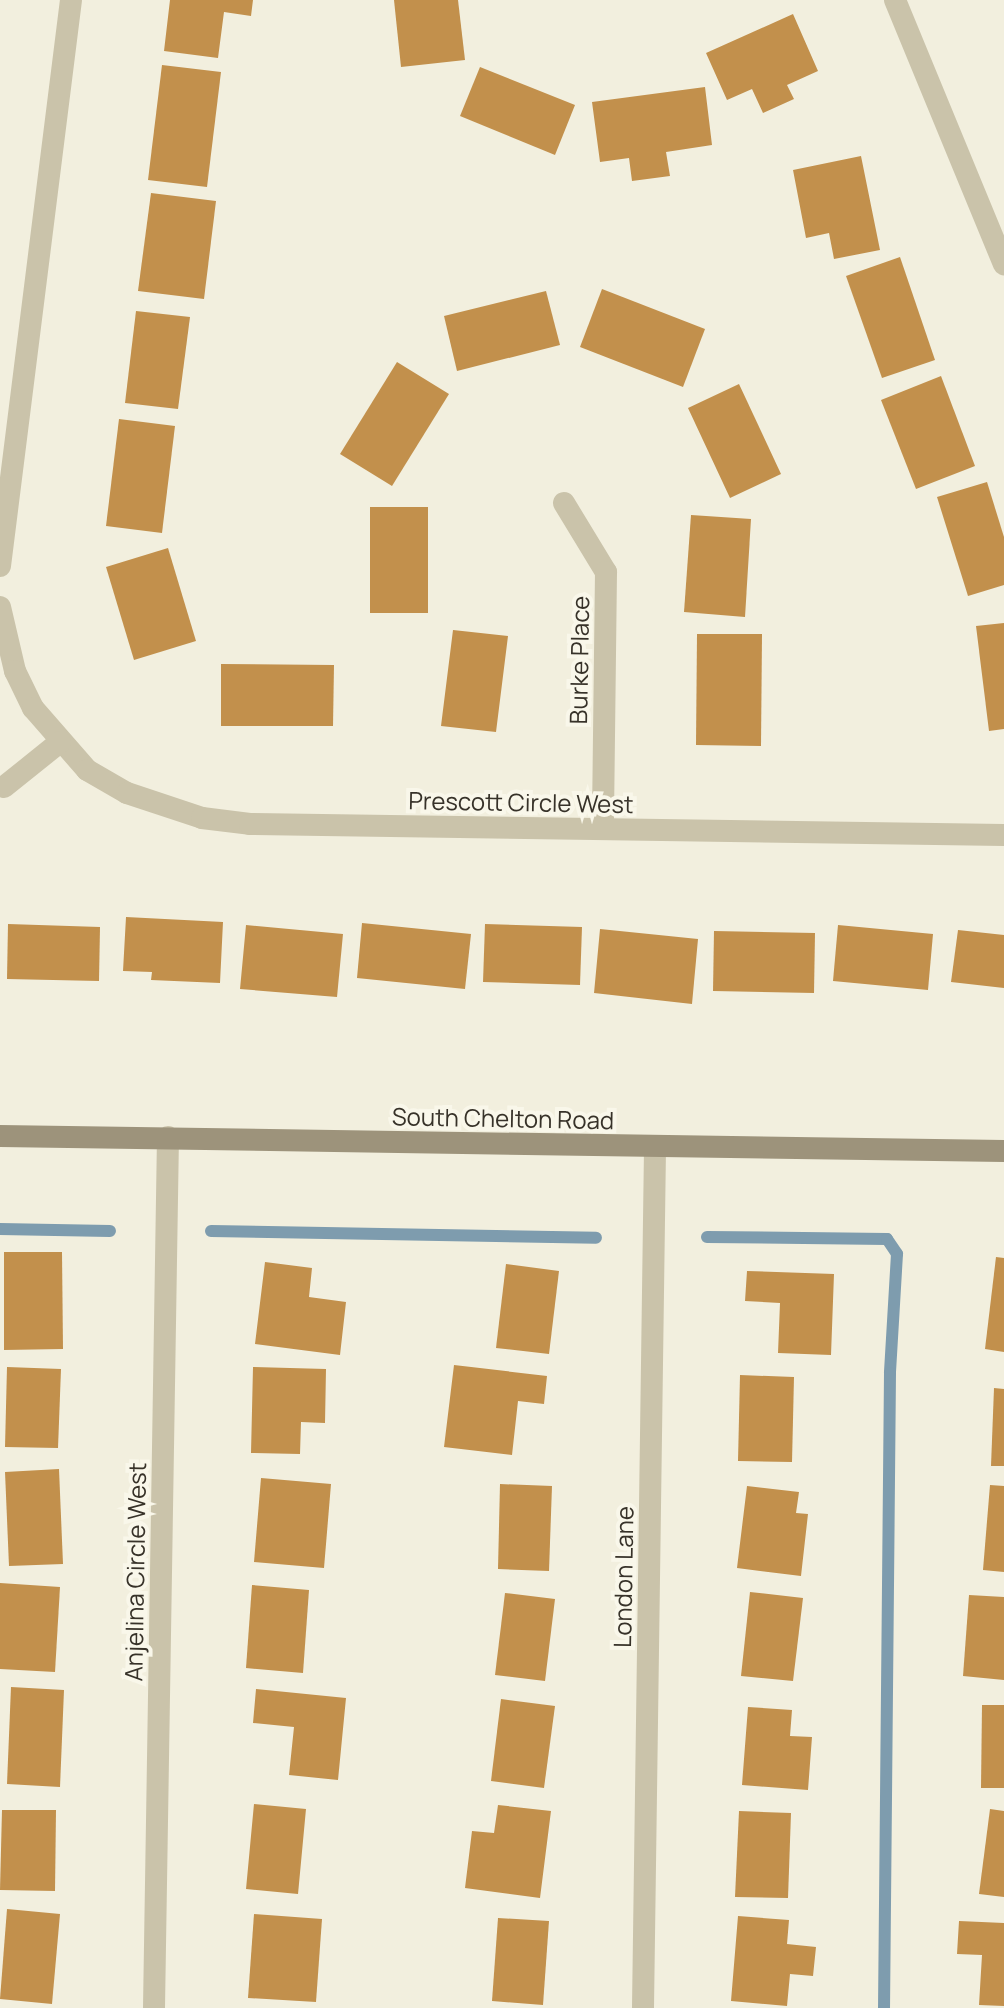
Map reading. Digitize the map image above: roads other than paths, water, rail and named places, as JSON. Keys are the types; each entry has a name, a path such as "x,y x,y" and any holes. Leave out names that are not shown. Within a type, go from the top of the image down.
{"main road":[{"name":"South Chelton Road","path":"0,1136 1004,1151"}],"street":[{"path":"0,566 71,0"},
{"path":"895,0 1004,264"},
{"name":"Burke Place","path":"564,503 606,572 603,829"},
{"name":"Prescott Circle West","path":"0,607 15,671 33,708 60,742 87,770 127,793 202,818 250,824 1004,835"},
{"path":"4,787 60,742"},
{"name":"Anjelina Circle West","path":"154,2008 168,1137"},
{"name":"London Lane","path":"643,2008 655,1146"}],"waterway":[{"path":"0,1229 110,1231"},
{"path":"211,1231 596,1238"},
{"path":"707,1237 887,1239 897,1254 890,1373 884,2008"}]}
